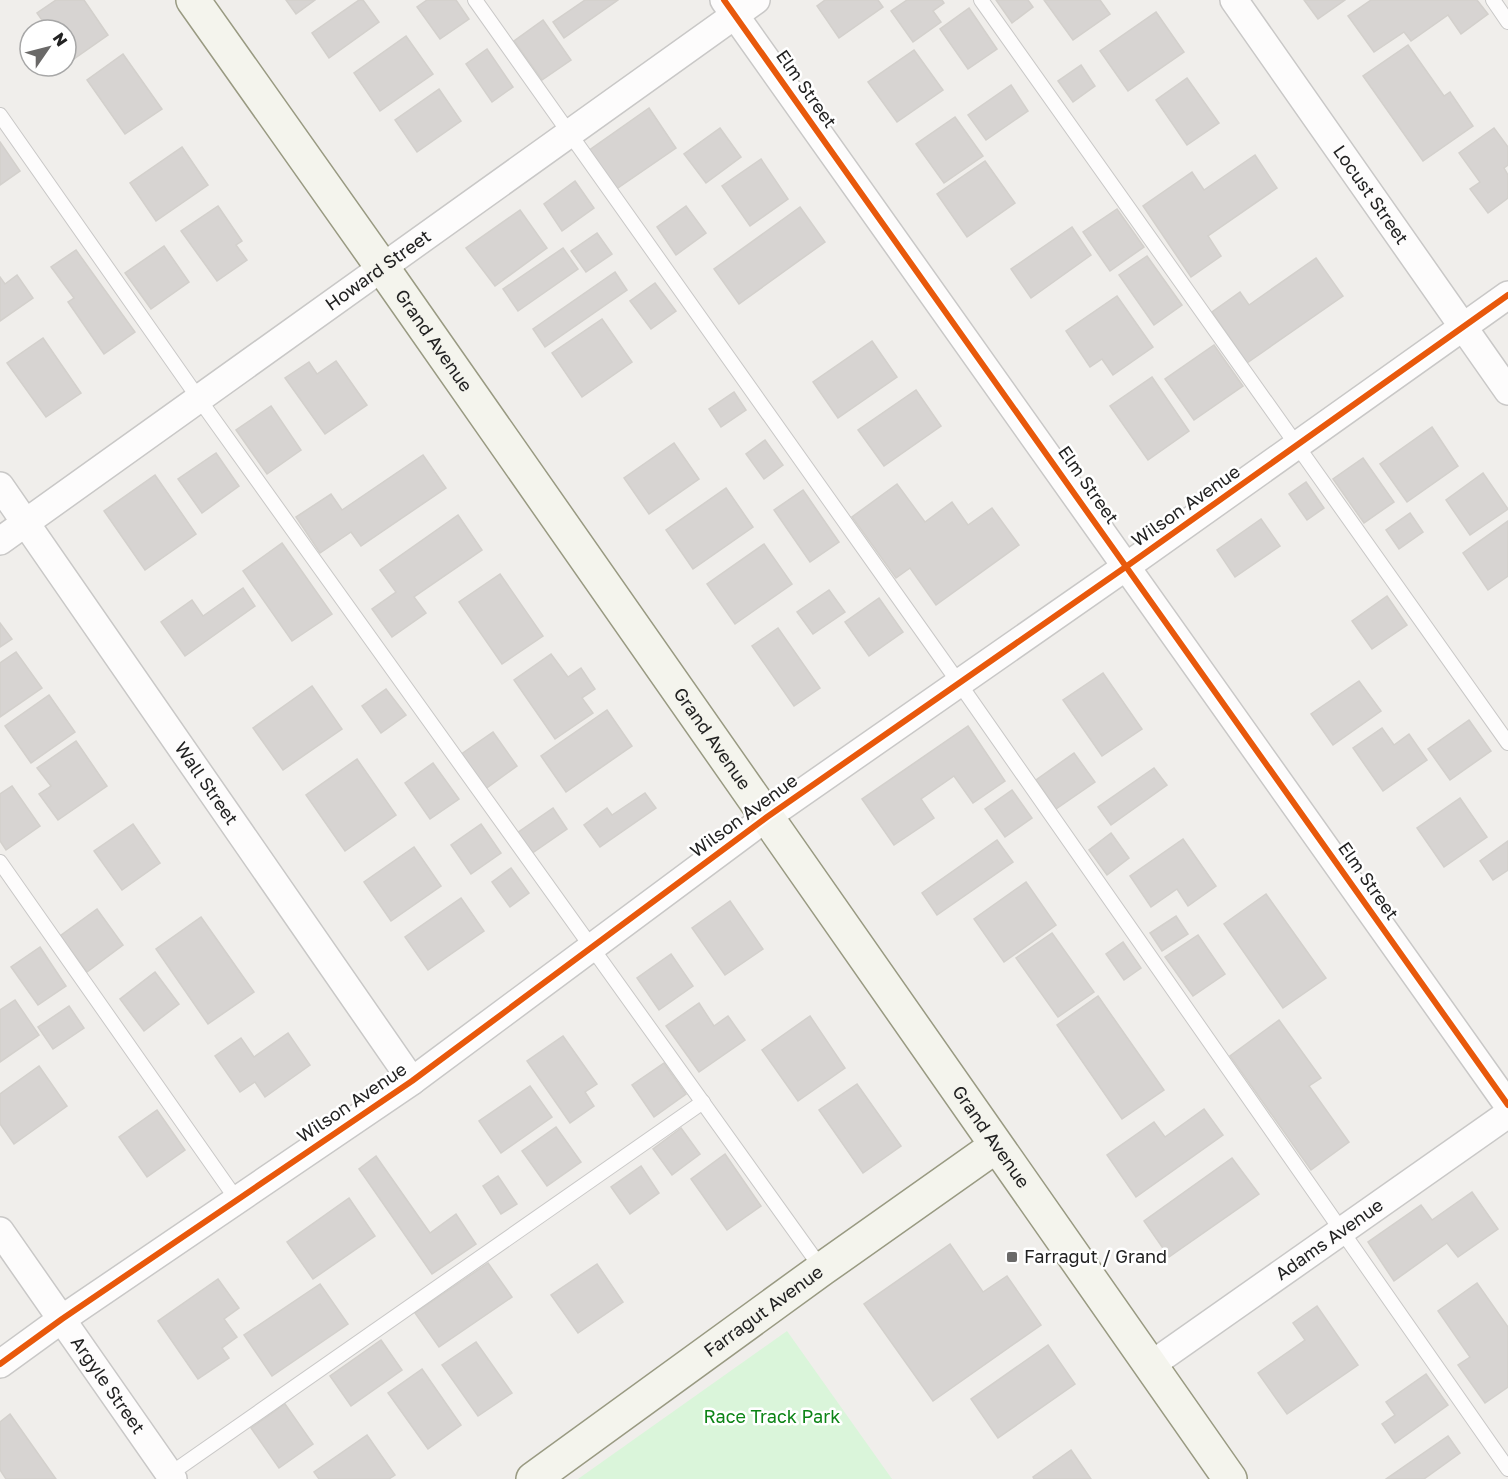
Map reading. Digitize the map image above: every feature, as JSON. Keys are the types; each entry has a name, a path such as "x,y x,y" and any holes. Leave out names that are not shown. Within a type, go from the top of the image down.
{"main road":[{"name":"Grand Avenue","path":"193,0 1150,1365 1220,1476"},
{"name":"Farragut Avenue","path":"533,1479 996,1146"}],"street":[{"name":"Locust Street","path":"1234,0 1508,391"},
{"name":"Howard Street","path":"0,541 569,134 738,5"},
{"name":"Elm Street","path":"738,5 1127,566 1508,1106"},
{"name":"Wilson Avenue","path":"0,1364 62,1319 412,1081 767,817 1127,566 1508,295"},
{"name":"Wall Street","path":"0,486 412,1081"},
{"name":"Adams Avenue","path":"1150,1365 1508,1114"},
{"name":"Argyle Street","path":"0,1230 172,1476"}],"lane":[{"path":"475,0 959,683 1508,1469"},
{"path":"981,0 1508,743"},
{"path":"1493,0 1508,22"},
{"path":"0,115 199,399 822,1269"},
{"path":"0,862 237,1200"},
{"path":"172,1476 703,1102"}],"green space":[{"name":"Race Track Park","path":"787,1331 892,1479 578,1479"}],"building":[{"path":"56,0 84,0 108,35 78,56 78,18 41,18 37,13"},
{"path":"286,0 315,0 296,14"},
{"path":"359,0 363,0 379,22 329,58 312,33"},
{"path":"427,0 456,0 469,19 440,39 417,7"},
{"path":"585,0 618,0 564,38 553,22"},
{"path":"825,0 878,0 883,7 839,38 817,6"},
{"path":"907,0 942,0 944,3 933,11 941,22 913,42 891,11"},
{"path":"996,0 1028,0 1033,7 1012,23"},
{"path":"1044,0 1100,0 1110,14 1073,40"},
{"path":"1304,0 1345,0 1318,19"},
{"path":"1371,0 1477,0 1488,14 1461,34 1448,15 1411,41 1404,32 1374,52 1348,16"},
{"path":"969,8 997,49 968,69 940,29"},
{"path":"1156,12 1184,52 1128,91 1100,51"},
{"path":"543,20 571,60 542,80 514,41"},
{"path":"406,36 433,74 380,111 354,73"},
{"path":"1408,45 1444,96 1450,92 1473,126 1423,161 1363,76"},
{"path":"487,49 513,87 492,102 466,64"},
{"path":"914,50 943,90 897,122 868,82"},
{"path":"123,54 162,109 125,134 87,80"},
{"path":"1081,65 1095,86 1073,102 1058,81"},
{"path":"1187,78 1219,123 1187,145 1156,100"},
{"path":"1011,85 1028,111 986,140 968,115"},
{"path":"439,89 461,121 417,152 395,120"},
{"path":"649,108 676,148 615,190 588,151"},
{"path":"955,117 983,156 944,183 916,144"},
{"path":"720,128 741,157 706,183 684,154"},
{"path":"1494,128 1508,147 1508,165 1504,168 1508,175 1508,198 1488,213 1470,189 1480,182 1459,153"},
{"path":"0,142 20,171 0,185"},
{"path":"182,147 208,185 156,221 130,183"},
{"path":"1255,155 1277,188 1208,236 1221,256 1191,277 1143,206 1192,172 1204,190"},
{"path":"761,159 788,199 750,226 722,186"},
{"path":"985,161 1015,203 967,237 937,194"},
{"path":"575,181 594,208 562,231 544,204"},
{"path":"218,206 242,241 236,245 247,260 217,281 181,231"},
{"path":"686,206 706,233 676,255 657,227"},
{"path":"800,207 825,242 739,304 714,269"},
{"path":"1117,209 1144,247 1110,271 1083,232"},
{"path":"520,210 547,248 495,286 466,248"},
{"path":"1072,227 1091,255 1031,298 1011,269"},
{"path":"597,233 612,254 586,272 571,251"},
{"path":"164,246 189,282 151,309 125,273"},
{"path":"563,248 578,269 518,311 503,289"},
{"path":"76,250 135,332 104,354 68,302 74,298 51,267"},
{"path":"1147,256 1182,305 1154,325 1119,275"},
{"path":"1316,258 1343,296 1247,363 1212,312 1240,292 1249,305"},
{"path":"615,272 627,290 545,347 533,329"},
{"path":"17,275 33,298 0,321 0,277 5,284"},
{"path":"655,283 676,311 651,329 630,301"},
{"path":"1117,296 1153,347 1113,375 1102,359 1090,367 1066,331"},
{"path":"602,319 632,362 582,397 552,353"},
{"path":"43,338 81,393 46,417 7,363"},
{"path":"872,341 897,377 838,418 813,382"},
{"path":"1214,345 1243,386 1194,420 1165,379"},
{"path":"336,361 367,405 325,434 285,378 309,362 317,374"},
{"path":"1152,377 1189,431 1148,460 1110,406"},
{"path":"916,390 941,426 884,466 858,430"},
{"path":"734,392 746,410 721,427 709,409"},
{"path":"271,406 301,450 267,474 236,430"},
{"path":"1432,427 1458,466 1407,502 1380,464"},
{"path":"765,440 783,465 764,479 746,454"},
{"path":"674,443 699,479 649,514 624,478"},
{"path":"216,453 239,486 202,513 178,479"},
{"path":"423,455 446,488 361,546 351,532 320,553 296,517 331,494 342,510"},
{"path":"1363,458 1394,502 1364,523 1333,479"},
{"path":"1483,473 1508,509 1470,535 1446,500"},
{"path":"155,475 196,534 145,570 104,511"},
{"path":"1306,482 1324,508 1307,520 1289,494"},
{"path":"897,484 925,522 952,502 968,525 992,508 1019,545 936,605 910,568 896,578 852,517"},
{"path":"726,488 753,527 693,569 666,530"},
{"path":"803,490 839,542 810,562 774,510"},
{"path":"1410,513 1423,532 1399,549 1386,530"},
{"path":"458,515 482,550 414,597 426,613 392,637 372,609 396,592 380,570"},
{"path":"1261,519 1280,546 1235,577 1217,550"},
{"path":"1508,521 1508,576 1488,590 1463,553"},
{"path":"282,543 332,614 292,641 243,571"},
{"path":"764,544 792,584 735,624 707,584"},
{"path":"500,574 543,636 502,664 459,602"},
{"path":"243,588 255,606 185,656 161,622 192,600 203,616"},
{"path":"829,590 845,612 813,634 797,612"},
{"path":"1387,596 1407,625 1372,649 1352,621"},
{"path":"879,598 903,632 869,656 845,622"},
{"path":"0,623 12,639 0,647"},
{"path":"778,628 820,688 794,706 752,646"},
{"path":"16,652 42,688 0,717 0,663"},
{"path":"551,654 568,677 581,668 595,689 582,698 593,713 555,739 514,680"},
{"path":"1103,673 1142,729 1102,756 1063,700"},
{"path":"1359,681 1381,711 1333,745 1311,714"},
{"path":"312,686 342,729 283,770 253,728"},
{"path":"386,689 406,715 381,733 362,706"},
{"path":"49,695 75,732 31,763 5,726"},
{"path":"607,710 632,746 566,792 541,756"},
{"path":"1469,720 1491,751 1450,780 1428,749"},
{"path":"968,726 1005,781 973,803 954,776 921,799 934,818 894,845 862,799"},
{"path":"1382,728 1394,745 1409,734 1427,760 1383,791 1353,748"},
{"path":"493,732 517,766 484,790 460,755"},
{"path":"76,741 107,786 58,820 39,794 51,786 37,768"},
{"path":"1074,753 1095,782 1056,809 1036,780"},
{"path":"357,759 396,815 345,851 306,795"},
{"path":"433,763 459,799 430,819 405,783"},
{"path":"1154,768 1167,785 1111,825 1098,807"},
{"path":"12,786 40,826 6,850 0,841 0,794"},
{"path":"1012,790 1032,818 1005,837 985,809"},
{"path":"645,793 656,808 600,847 584,825 607,808 612,815"},
{"path":"1460,798 1487,837 1444,867 1417,828"},
{"path":"553,808 567,829 531,854 517,833"},
{"path":"133,824 160,863 122,890 94,851"},
{"path":"481,824 501,853 471,874 451,845"},
{"path":"1111,833 1129,858 1107,875 1089,850"},
{"path":"1183,839 1216,886 1188,906 1177,889 1151,907 1130,876"},
{"path":"997,840 1013,862 937,915 922,893"},
{"path":"1508,841 1508,870 1493,880 1480,861"},
{"path":"414,847 441,886 391,921 364,882"},
{"path":"511,868 529,893 510,907 492,882"},
{"path":"1026,882 1056,925 1004,962 974,919"},
{"path":"1266,894 1326,978 1283,1008 1224,924"},
{"path":"461,898 484,931 428,970 405,937"},
{"path":"730,901 763,949 725,975 692,928"},
{"path":"97,909 123,945 87,972 60,936"},
{"path":"1176,916 1188,934 1162,951 1150,933"},
{"path":"201,917 254,992 208,1024 156,949"},
{"path":"1052,933 1094,992 1058,1017 1016,958"},
{"path":"1198,935 1225,974 1193,996 1165,957"},
{"path":"1123,942 1141,968 1124,980 1106,954"},
{"path":"40,947 66,986 38,1005 11,967"},
{"path":"671,954 693,986 659,1010 637,978"},
{"path":"155,972 179,1004 144,1031 120,999"},
{"path":"1098,996 1164,1090 1122,1119 1057,1025"},
{"path":"15,1000 39,1035 0,1062 0,1010"},
{"path":"699,1003 714,1026 728,1016 745,1040 699,1072 666,1026"},
{"path":"69,1006 84,1028 53,1049 38,1027"},
{"path":"810,1016 845,1068 798,1101 762,1050"},
{"path":"1279,1020 1321,1078 1309,1086 1349,1142 1311,1170 1230,1056"},
{"path":"288,1033 310,1065 265,1097 255,1082 240,1092 215,1056 241,1038 254,1057"},
{"path":"563,1036 597,1084 585,1092 594,1106 570,1123 527,1061"},
{"path":"664,1063 686,1094 654,1117 632,1085"},
{"path":"39,1066 67,1106 14,1144 0,1124 0,1094"},
{"path":"857,1084 901,1146 863,1173 819,1110"},
{"path":"530,1086 552,1117 501,1153 479,1121"},
{"path":"1204,1109 1223,1135 1136,1197 1107,1155 1154,1122 1165,1137"},
{"path":"157,1110 185,1150 147,1177 119,1137"},
{"path":"556,1127 581,1162 547,1186 522,1151"},
{"path":"681,1128 700,1154 672,1175 653,1149"},
{"path":"725,1154 761,1206 727,1230 691,1179"},
{"path":"376,1156 430,1233 456,1214 476,1244 432,1274 359,1169"},
{"path":"1232,1158 1259,1194 1169,1257 1144,1221"},
{"path":"641,1166 659,1193 630,1214 611,1187"},
{"path":"498,1176 517,1204 501,1214 483,1186"},
{"path":"1472,1192 1498,1229 1458,1257 1447,1243 1394,1281 1368,1242 1421,1205 1432,1220"},
{"path":"349,1198 375,1236 313,1279 287,1242"},
{"path":"950,1244 983,1292 1007,1276 1041,1325 933,1401 864,1304"},
{"path":"488,1263 512,1297 439,1347 415,1313"},
{"path":"597,1264 623,1302 578,1333 551,1295"},
{"path":"218,1279 239,1308 224,1319 237,1337 222,1348 229,1358 198,1379 158,1321"},
{"path":"1477,1283 1508,1327 1508,1387 1485,1403 1458,1365 1470,1357 1438,1311"},
{"path":"320,1284 348,1324 272,1376 244,1335"},
{"path":"1317,1306 1358,1365 1287,1414 1258,1373 1305,1340 1293,1323"},
{"path":"381,1340 402,1370 351,1406 330,1376"},
{"path":"476,1342 512,1393 478,1416 442,1365"},
{"path":"1048,1345 1075,1384 998,1438 971,1399"},
{"path":"422,1369 461,1425 428,1449 388,1393"},
{"path":"1426,1374 1448,1405 1395,1443 1382,1424 1395,1415 1386,1402"},
{"path":"285,1404 313,1444 279,1468 251,1428"},
{"path":"10,1414 56,1479 6,1479 0,1470 0,1422"},
{"path":"367,1435 395,1475 389,1479 319,1479 314,1472"},
{"path":"1448,1436 1460,1453 1424,1479 1386,1479"},
{"path":"1071,1450 1091,1479 1034,1479 1033,1477"}],"cycle path":[{"path":"724,0 1508,1105"},
{"path":"0,1364 62,1319 412,1081 767,817 1127,566 1508,295"}],"place":[{"name":"Farragut / Grand","path":"1012,1257"}]}
